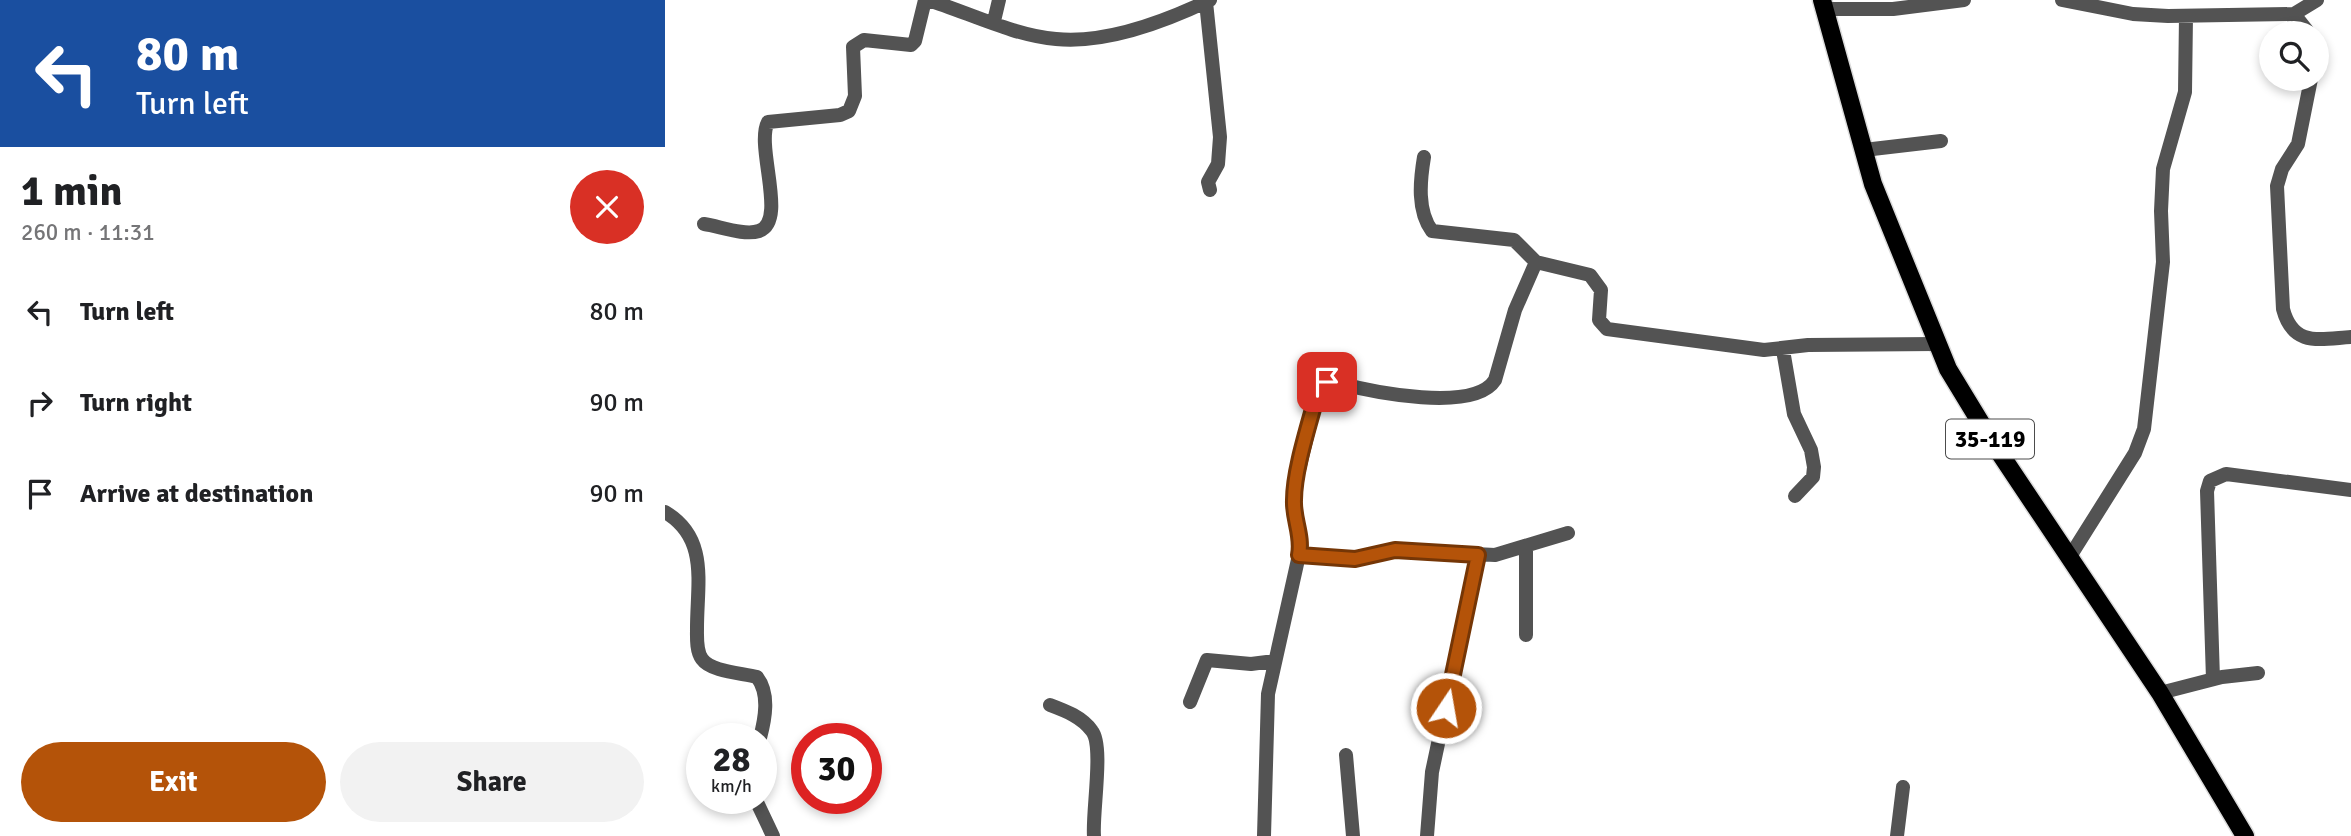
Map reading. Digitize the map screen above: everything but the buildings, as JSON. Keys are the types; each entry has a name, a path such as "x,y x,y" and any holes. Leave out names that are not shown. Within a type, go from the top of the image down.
{"main road":[{"name":"35-119","path":"1824,5 1864,150 1885,214 1937,344 1977,419 2160,693 2245,836"}],"street":[{"path":"704,224 749,232 766,227 770,220 771,207 764,136 768,122 840,115 849,111 855,96 853,47 864,40 911,44 915,41 926,0 1042,37 1085,39 1134,28 1202,2 1220,137 1218,163 1209,182 1210,190"},
{"path":"994,21 999,0"},
{"path":"1824,5 1893,9 1964,0"},
{"path":"2062,0 2133,7 2186,16 2294,14 2317,0"},
{"path":"2294,14 2300,21"},
{"path":"2069,558 2135,453 2144,429 2163,262 2162,183 2185,92 2186,16"},
{"path":"2309,91 2298,144 2282,169 2277,186 2283,309 2289,326 2303,337 2351,337"},
{"path":"1864,150 1941,141"},
{"path":"1424,157 1420,183 1426,223 1431,231 1514,240 1536,262 1590,275 1601,290 1598,320 1607,329 1733,347 1783,349 1808,345 1937,344"},
{"path":"1264,836 1268,694 1299,555 1299,528 1293,504 1295,486 1319,387 1327,382 1339,383 1434,397 1479,394 1490,388 1519,300 1536,262"},
{"path":"1783,349 1792,405 1811,450 1814,467 1813,477 1795,496"},
{"path":"2213,679 2207,491 2210,481 2226,474 2351,490"},
{"path":"665,512 680,521 691,534 698,557 697,642 701,659 710,665 757,677 764,686 762,723"},
{"path":"1299,555 1355,559 1402,550 1478,555 1526,547 1568,533"},
{"path":"1526,547 1526,635"},
{"path":"1427,836 1432,772 1478,555"},
{"path":"1190,702 1207,660 1251,664 1274,660"},
{"path":"2160,693 2213,679 2258,673"},
{"path":"1050,705 1076,715 1094,733 1098,748 1094,836"},
{"path":"1346,755 1353,836"},
{"path":"1897,836 1903,787"},
{"path":"763,814 773,836"}],"route":[{"path":"1327,382 1319,387 1295,486 1293,504 1301,545 1299,555 1364,559 1395,550 1478,555 1446,708"}]}
